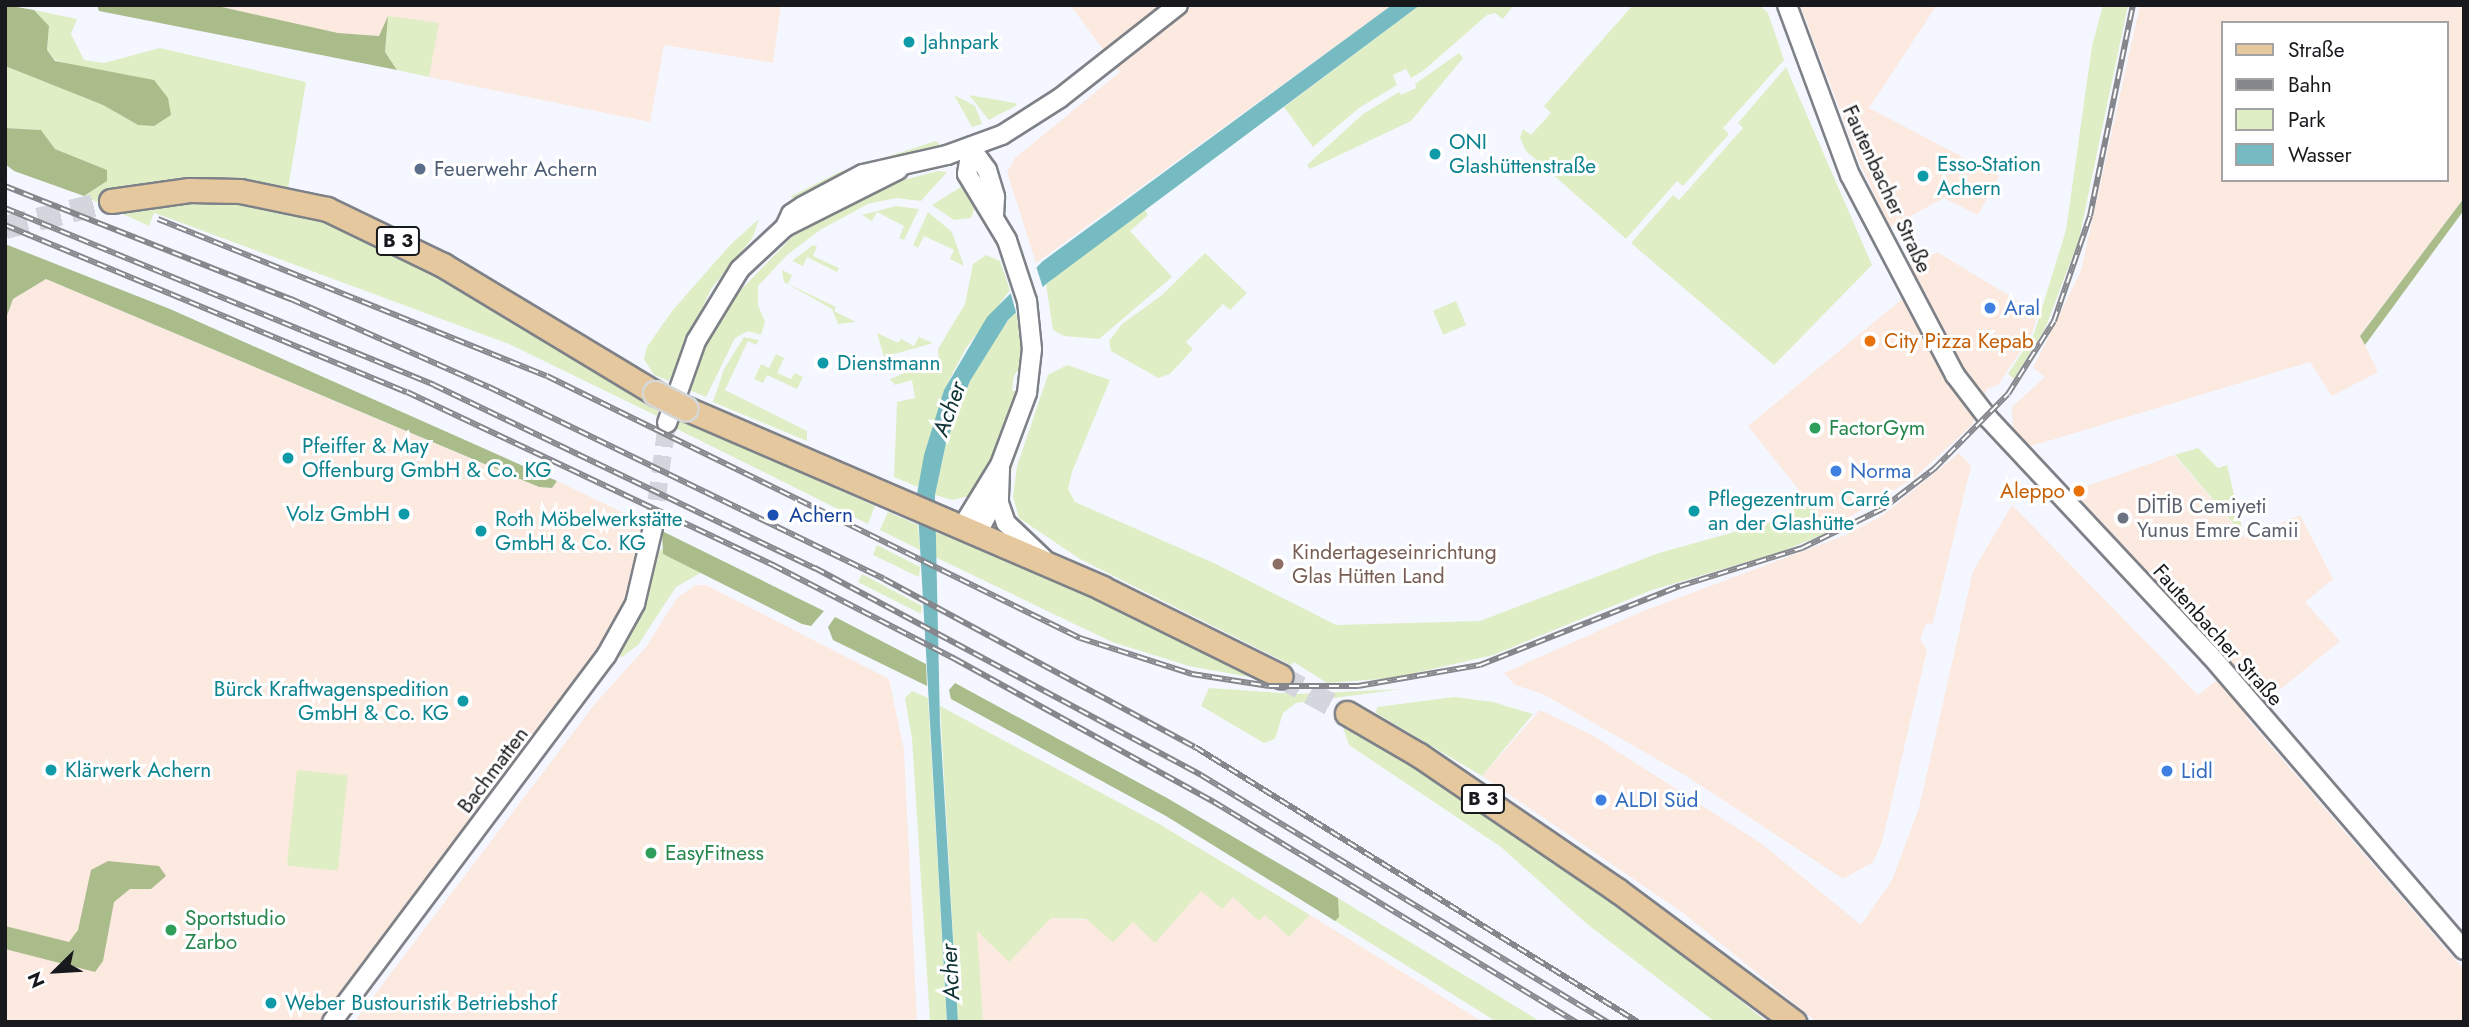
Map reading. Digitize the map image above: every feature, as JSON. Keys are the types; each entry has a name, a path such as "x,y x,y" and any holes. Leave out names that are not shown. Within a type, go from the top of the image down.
{"main road":[{"name":"B 3","path":"111,201 188,190 240,191 327,209 443,265 655,393 685,408 1051,566 1280,676"},
{"name":"B 3","path":"1347,713 1419,755 1617,890 1794,1022"}],"street":[{"path":"667,423 684,366 719,296 740,269 785,227 899,169 971,148 1002,135 1060,98 1178,5"},
{"name":"Fautenbacher Straße","path":"1787,5 1850,175 1932,335 1967,392 2210,655 2464,950"},
{"path":"969,530 1000,465 1027,393 1032,330 1017,267 994,218 967,174 971,148"},
{"path":"1000,465 998,494 1006,523 1051,566"},
{"path":"969,530 998,494"},
{"name":"Bachmatten","path":"332,1022 606,656 635,604 653,527"}],"shaded area":[{"path":"213,5 781,5 773,63 664,45 650,122 429,77 438,23 379,36 338,33"},
{"path":"1070,5 1392,5 1036,263 1007,172 1015,158 1120,72"},
{"path":"1800,5 1937,5 1869,108 1999,176 1978,215 1944,198 1890,227 1861,166"},
{"path":"2140,5 2464,5 2464,198 2360,335 2378,372 2332,396 2310,362 2031,446 2013,430 2012,407 2045,377 2033,368 2081,271"},
{"path":"1937,252 2038,313 2032,334 1998,385 1987,389 1972,425 1914,478 1830,529 1748,426 1918,286 1908,266"},
{"path":"46,279 538,487 552,488 557,481 645,523 634,583 598,652 320,1022 5,1022 5,321 13,299"},
{"path":"1959,453 1971,466 1933,623 1926,624 1920,639 1927,650 1882,842 1873,862 1843,879 1688,777 1543,694 1515,685 1504,673 1641,612 1846,535 1883,515"},
{"path":"2174,455 2245,538 2300,515 2333,579 2305,602 2340,641 2246,717 2464,970 2464,1022 1817,1022 1682,912 1482,776 1540,710 1592,735 1762,844 1861,925 1892,880 1919,808 1973,571 2012,505 2198,695 2235,666 2073,491"},
{"path":"695,585 706,585 889,679 904,750 917,1022 354,1022 594,705 646,647 677,598"},
{"path":"1201,891 1233,897 1258,920 1265,915 1289,937 1310,915 1483,1022 983,1022 976,930 1009,961 1051,918 1133,922"}],"green space":[{"path":"5,5 34,10 49,26 47,50 55,61 154,80 168,98 171,115 154,126 138,125 103,105 5,66"},
{"path":"97,5 213,5 338,33 379,36 388,16 385,52 397,70 99,11"},
{"path":"1420,5 1514,5 1503,19 1495,13 1487,15 1423,71 1411,78 1406,69 1393,75 1397,85 1359,108 1313,147 1284,107"},
{"path":"1633,5 1759,5 1768,13 1784,60 1723,128 1729,134 1683,186 1677,181 1626,239 1526,151 1520,138 1523,129 1531,135 1551,113 1544,106"},
{"path":"2103,5 2128,5 2079,239 2045,329 2014,379 2008,374 2034,334 2066,230 2092,46"},
{"path":"34,10 77,19 71,34 84,60 104,63 160,48 306,82 288,189 193,179 102,190 122,210 193,200 288,205 365,230 659,407 657,416 509,344 163,216 154,213 149,226 84,196 107,181 106,170 55,149 41,130 5,128 5,66 103,105 138,125 130,75 99,73 55,60 47,50 49,26"},
{"path":"388,16 439,23 429,77 397,70 385,52"},
{"path":"1459,53 1463,58 1411,121 1310,169 1307,165 1363,114 1399,92 1401,95 1416,88 1415,84"},
{"path":"1786,67 1872,265 1774,365 1631,243 1673,195 1679,200 1743,128 1738,123"},
{"path":"954,95 975,106 982,124 972,127"},
{"path":"969,95 1015,103 1017,105 989,120"},
{"path":"5,128 41,130 55,149 107,170 107,181 84,196 14,171 5,164"},
{"path":"936,141 941,146 870,167 798,199 790,197 839,172"},
{"path":"938,171 947,172 921,201 896,198 868,204 820,230 787,255 758,286 758,305 765,322 761,335 748,331 735,338 706,397 685,388 729,302 799,230 881,186"},
{"path":"964,185 976,204 971,218 954,220 932,205"},
{"path":"2464,198 2464,210 2365,345 2360,336"},
{"path":"896,206 919,209 904,240 899,238 904,226 877,212 872,221 862,215"},
{"path":"1144,209 1148,215 1130,231 1172,277 1099,339 1064,336 1053,330 1046,284"},
{"path":"928,212 952,232 964,266 950,259 954,250 924,236 918,248 913,245"},
{"path":"759,219 753,237 711,289 669,381 654,375 644,359 647,347 672,311 731,244"},
{"path":"5,244 170,309 557,481 552,488 539,487 46,279 13,299 5,321"},
{"path":"813,245 817,246 813,256 839,268 837,272 807,257 803,266 792,261"},
{"path":"1205,253 1247,293 1230,310 1223,304 1186,342 1193,349 1170,374 1158,378 1111,351 1109,341 1122,324 1162,295"},
{"path":"986,255 1000,261 1010,290 966,348 944,390 918,487 894,477 897,402 915,398 912,380 895,385 890,379 939,359 938,349 965,304 973,264"},
{"path":"782,270 792,275 788,284 836,307 834,311 856,322 838,324 832,309 784,282"},
{"path":"1456,301 1466,325 1443,335 1433,311"},
{"path":"1016,311 1023,362 1014,376 1012,391 1019,391 999,449 972,495 953,500 935,495 946,443 970,381 992,341"},
{"path":"877,333 898,343 901,339 914,346 919,337 933,343 884,357"},
{"path":"744,337 759,340 756,345 748,341 725,390 807,431 807,441 713,402 724,369"},
{"path":"776,354 784,358 777,373 791,379 795,373 803,377 797,389 767,375 763,383 754,379 761,364 769,368"},
{"path":"1067,365 1110,380 1072,472 1068,489 1075,502 1216,564 1336,625 1480,621 1659,553 1781,519 1807,500 1831,531 1783,551 1652,590 1493,655 1394,678 1327,683 1294,662 1291,665 1080,559 1019,518 1013,497 1017,466 1048,375"},
{"path":"1040,386 1013,465 1006,499 1007,470"},
{"path":"678,417 875,506 868,524 673,427"},
{"path":"2198,448 2218,468 2227,465 2244,536 2175,455"},
{"path":"888,512 918,525 920,550 880,530"},
{"path":"662,531 824,611 811,626 802,624 663,554"},
{"path":"935,532 1098,595 1266,680 1189,666 1112,642 935,557"},
{"path":"877,545 920,567 919,577 873,555"},
{"path":"660,549 702,572 676,587 638,645 622,657 616,656 639,617"},
{"path":"862,574 922,606 921,614 858,582"},
{"path":"835,617 926,664 927,686 833,640 828,627"},
{"path":"955,683 1167,798 1338,898 1339,917 1335,921 1166,816 951,699 949,690"},
{"path":"1209,688 1297,694 1402,689 1296,703 1283,713 1275,739 1264,743 1201,706"},
{"path":"912,691 928,698 947,1022 930,1022 912,738 905,698"},
{"path":"1454,697 1493,702 1533,714 1482,776 1376,713 1377,707"},
{"path":"940,706 1161,825 1310,915 1289,937 1265,915 1259,921 1233,897 1222,909 1201,891 1155,943 1133,922 1113,942 1086,919 1051,918 1009,962 977,931 983,1022 958,1022"},
{"path":"1341,722 1497,815 1585,876 1767,1022 1715,1022 1587,924 1501,847 1349,745"},
{"path":"297,770 348,775 338,871 287,865"},
{"path":"108,861 159,866 166,876 151,889 130,889 114,902 103,961 95,972 5,949 5,926 69,942 78,930 91,870"},
{"path":"1338,898 1541,1022 1497,1022 1335,921"}],"water":[{"name":"Acher","path":"1392,5 1420,5 1046,284 1008,320 970,381 946,443 935,495 940,724 958,1022 947,1022 917,494 924,455 944,390 987,317 1043,261"}],"pier":[{"path":"1035,263 1044,291 1017,316 1009,287"}],"tunnel":[{"path":"5,227 111,201"},
{"path":"653,527 667,423"},
{"path":"1280,676 1347,713"}],"railway":[{"path":"158,219 547,376 1080,638 1192,674 1269,686 1358,686 1480,665 1680,586 1802,548 1882,509 1934,469 2008,394 2054,321 2090,216 2133,5"},
{"path":"5,186 291,299 489,387 884,579 1195,747 1638,1022"},
{"path":"5,208 434,385 815,568 1201,775 1608,1022"},
{"path":"5,225 407,392 773,565 955,659 1214,802 1576,1022"}],"place":[{"name":"Jahnpark","path":"909,42"},
{"name":"ONI Glashüttenstraße","path":"1435,154"},
{"name":"Feuerwehr Achern","path":"420,169"},
{"name":"Esso-Station Achern","path":"1923,176"},
{"name":"Aral","path":"1990,308"},
{"name":"City Pizza Kepab","path":"1870,341"},
{"name":"Dienstmann","path":"823,363"},
{"name":"FactorGym","path":"1815,428"},
{"name":"Pfeiffer & May Offenburg GmbH & Co. KG","path":"288,458"},
{"name":"Norma","path":"1836,471"},
{"name":"Aleppo","path":"2079,491"},
{"name":"Pflegezentrum Carré an der Glashütte","path":"1694,511"},
{"name":"Volz GmbH","path":"404,514"},
{"name":"Achern","path":"773,515"},
{"name":"DİTİB Cemiyeti Yunus Emre Camii","path":"2123,518"},
{"name":"Roth Möbelwerkstätte GmbH & Co. KG","path":"481,531"},
{"name":"Kindertageseinrichtung Glas Hütten Land","path":"1278,564"},
{"name":"Bürck Kraftwagenspedition GmbH & Co. KG","path":"463,701"},
{"name":"Klärwerk Achern","path":"51,770"},
{"name":"Lidl","path":"2167,771"},
{"name":"ALDI Süd","path":"1601,800"},
{"name":"EasyFitness","path":"651,853"},
{"name":"Sportstudio Zarbo","path":"171,930"},
{"name":"Weber Bustouristik Betriebshof","path":"271,1003"}]}
